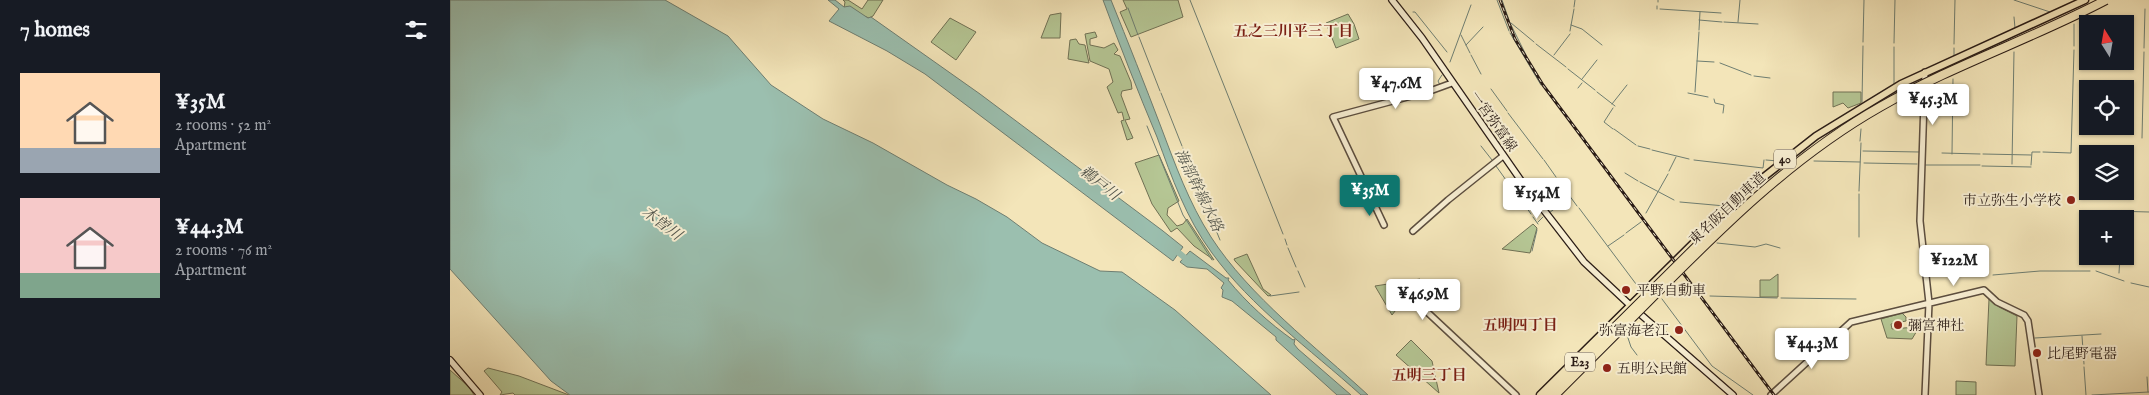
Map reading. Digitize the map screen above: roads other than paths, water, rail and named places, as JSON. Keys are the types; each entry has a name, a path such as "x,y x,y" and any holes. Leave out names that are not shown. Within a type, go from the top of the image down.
{"highway":[{"name":"東名阪自動車道","path":"1547,395 1714,228 1765,182 1818,141 1862,112 1909,85 2095,0"},
{"name":"東名阪自動車道","path":"1556,395 1740,211 1775,180 1821,145 1858,120 1911,90 2106,0"}],"main road":[{"name":"一宮弥富線","path":"1392,0 1422,38 1503,156 1584,262 1631,306 1733,395"},
{"name":"40","path":"1540,395 1746,191 1785,159 1846,116 1926,72 2085,0"},
{"path":"450,360 480,395"}],"street":[{"path":"1925,395 1929,303 1920,221 1926,72"},
{"path":"1384,225 1333,117 1430,91 1452,83"},
{"path":"1413,231 1503,156"},
{"path":"1771,395 1847,324 1984,290 2008,309 2024,315 2030,324 2039,395"},
{"path":"1410,296 1516,395"}],"water":[{"name":"木曽川","path":"450,0 665,0 728,36 771,85 823,119 873,143 947,185 976,199 1007,217 1042,243 1100,271 1122,272 1175,310 1271,395 570,395 551,381 450,269"},
{"path":"828,0 835,0 844,7 850,6 868,18 871,17 980,94 1163,231 1183,247 1173,261 925,74 887,51 829,21 839,9"},
{"path":"1103,0 1111,0 1183,183 1211,237 1244,280 1284,320 1368,395 1361,395 1263,310 1228,273 1203,240 1187,212 1174,182"},
{"path":"1190,251 1226,278 1229,278 1228,280 1251,305 1267,320 1293,340 1295,339 1294,344 1298,349 1351,395 1337,395 1276,340 1276,337 1232,301 1222,297 1223,290 1221,288 1224,283 1207,269 1187,267 1180,262"}],"waterway":[{"path":"1190,0 1283,234"},
{"path":"1497,0 1509,31"},
{"path":"1502,0 1510,23 1526,55"},
{"path":"1574,7 1575,0"},
{"path":"1738,22 1740,0"},
{"path":"1863,42 1864,0"},
{"path":"1894,43 1895,0"},
{"path":"1954,44 1955,0"},
{"path":"2014,0 2050,12"},
{"path":"1450,62 1471,5"},
{"path":"1128,8 1138,35"},
{"path":"1570,31 1574,9"},
{"path":"1660,9 1721,13"},
{"path":"2144,48 2145,9"},
{"path":"1413,12 1415,12 1447,52"},
{"path":"1699,30 1700,12"},
{"path":"2014,17 2015,28"},
{"path":"1699,20 1722,22"},
{"path":"1724,22 1758,24"},
{"path":"1511,23 1534,42"},
{"path":"2074,24 2074,46"},
{"path":"1571,25 1582,29 1602,45"},
{"path":"1466,45 1483,27"},
{"path":"1695,92 1699,32"},
{"path":"1510,33 1541,85"},
{"path":"1554,55 1570,34"},
{"path":"1461,35 1470,53"},
{"path":"1139,37 1160,91"},
{"path":"1536,44 1566,67"},
{"path":"1862,102 1863,46"},
{"path":"1894,47 1894,85"},
{"path":"1954,48 1954,56"},
{"path":"2043,152 2071,153 2074,50"},
{"path":"2012,164 2014,52"},
{"path":"2142,138 2144,52"},
{"path":"1471,55 1481,74"},
{"path":"1582,79 1597,60"},
{"path":"1697,61 1714,62"},
{"path":"1720,63 1751,75"},
{"path":"1568,69 1595,90"},
{"path":"1440,85 1438,81 1442,75"},
{"path":"1754,76 1770,78"},
{"path":"1952,154 1953,79"},
{"path":"1578,88 1582,83"},
{"path":"1612,104 1627,85"},
{"path":"1491,89 1507,111"},
{"path":"1597,92 1615,106"},
{"name":"海部幹線水路","path":"1161,93 1182,146"},
{"path":"1688,93 1708,97"},
{"path":"1714,99 1715,103 1724,105 1723,113"},
{"path":"1613,108 1604,122 1613,129"},
{"path":"1508,113 1543,159"},
{"path":"1147,126 1183,215 1212,260"},
{"path":"1614,129 1636,145"},
{"path":"1860,141 1861,129"},
{"path":"1859,191 1861,143"},
{"path":"1481,146 1492,160"},
{"path":"1638,146 1650,149"},
{"name":"海部幹線水路","path":"1183,148 1204,201"},
{"path":"1652,150 1689,159"},
{"path":"1863,151 1919,152"},
{"path":"2031,165 2032,152 2040,152"},
{"path":"1942,153 1980,154"},
{"path":"1983,154 2031,155"},
{"path":"1669,171 1676,157"},
{"path":"1544,160 1556,177"},
{"path":"1694,160 1763,168 1764,160"},
{"path":"1766,160 1778,161"},
{"path":"1814,161 1860,162"},
{"path":"1864,163 1917,164"},
{"path":"1925,165 1980,165"},
{"path":"1496,166 1506,180"},
{"path":"1982,166 2031,167"},
{"path":"1625,173 1638,181"},
{"path":"1646,213 1668,174"},
{"path":"1558,180 1577,206"},
{"path":"1508,182 1531,214"},
{"path":"1640,182 1674,200"},
{"path":"1859,194 1859,237"},
{"path":"1549,213 1570,197"},
{"path":"1680,202 1725,206"},
{"name":"海部幹線水路","path":"1205,203 1220,240"},
{"path":"1579,208 1636,284"},
{"path":"2134,212 2149,212"},
{"path":"1533,217 1538,224"},
{"path":"1538,222 1543,217"},
{"path":"1626,233 1641,222"},
{"path":"1532,251 1537,230"},
{"path":"1608,246 1624,235"},
{"path":"1285,239 1287,245"},
{"path":"1717,243 1755,247 1766,244 1780,248"},
{"name":"鵜戸川","path":"1173,248 1190,262"},
{"path":"1288,248 1296,267"},
{"path":"2119,265 2119,273"},
{"path":"1298,271 1305,287"},
{"path":"1993,275 2040,271 2090,271"},
{"path":"2096,271 2124,281"},
{"path":"2131,283 2149,287"},
{"path":"1270,296 1299,292"},
{"path":"1710,296 1777,298"},
{"path":"1781,298 1856,299"},
{"path":"1662,299 1712,366 1753,395"},
{"path":"2035,338 2101,334"},
{"path":"1627,335 1631,347 1637,355"},
{"path":"2082,336 2084,364"},
{"path":"2084,367 2086,395"},
{"path":"2147,377 2148,392"},
{"path":"2092,395 2149,392"}],"railway":[{"path":"1500,0 1515,39 1543,85 1774,395"}],"place":[{"name":"市立弥生小学校","path":"2071,200"},
{"name":"平野自動車","path":"1626,290"},
{"name":"彌宮神社","path":"1898,325"},
{"name":"弥富海老江","path":"1679,330"},
{"name":"比尾野電器","path":"2037,353"},
{"name":"五明公民館","path":"1607,368"}],"district":[{"name":"五之三川平三丁目","path":"1293,31"},
{"name":"五明四丁目","path":"1520,325"},
{"name":"五明三丁目","path":"1429,375"}]}
